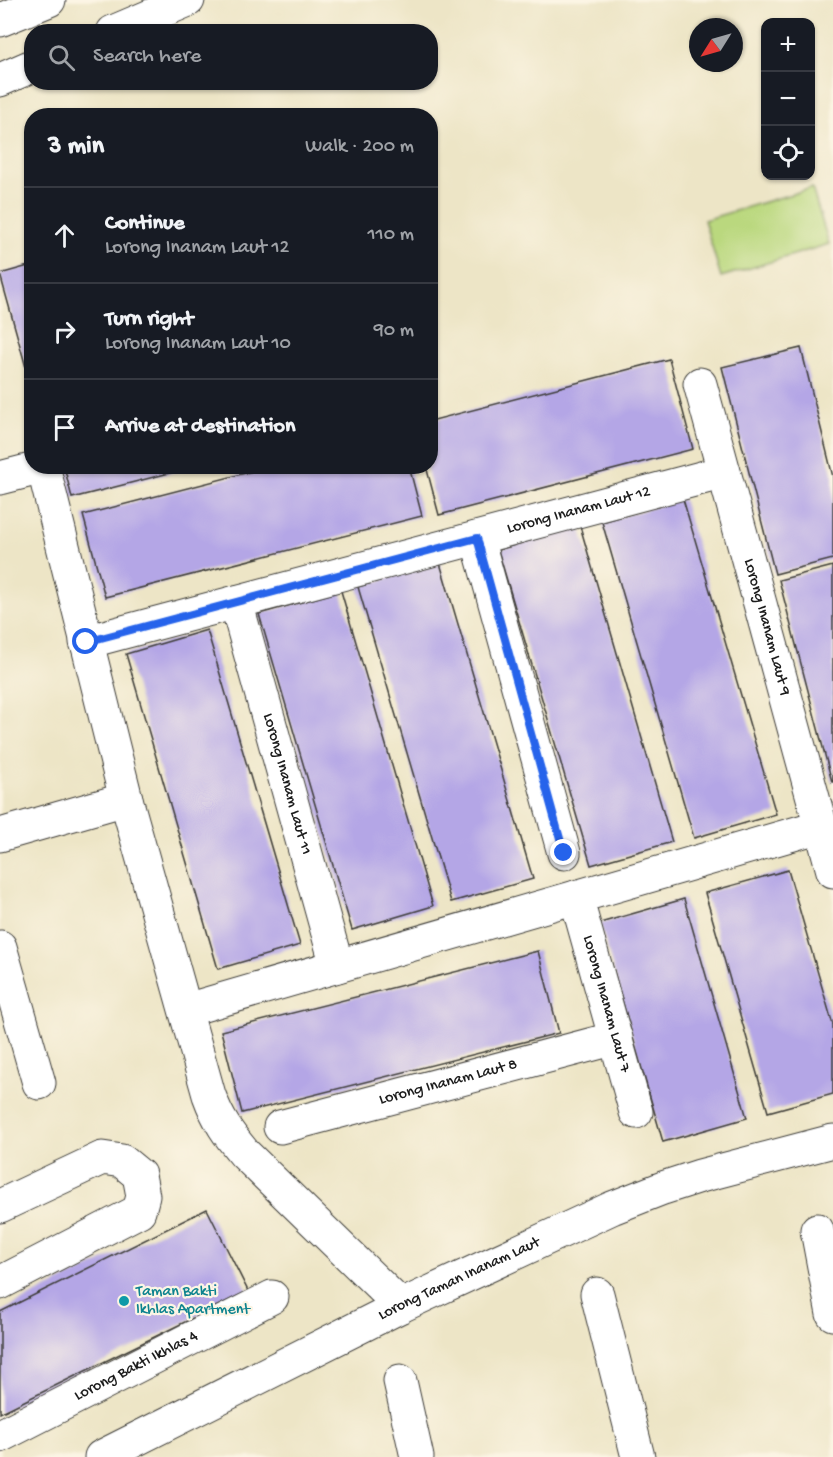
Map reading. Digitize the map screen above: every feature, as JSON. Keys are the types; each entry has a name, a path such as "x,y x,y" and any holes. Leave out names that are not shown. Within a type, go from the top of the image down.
{"main road":[{"path":"0,20 49,0"},
{"path":"132,24 188,0"},
{"path":"0,80 24,70"},
{"name":"Lorong Inanam Laut 9","path":"700,384 833,871"},
{"path":"0,478 24,471"},
{"name":"Lorong Inanam Laut 12","path":"86,642 724,472"},
{"path":"45,474 126,799 209,1095 217,1115 229,1135 245,1154 401,1306"},
{"path":"477,538 564,853"},
{"name":"Lorong Inanam Laut 11","path":"236,602 338,966"},
{"path":"0,835 126,799"},
{"path":"186,1010 821,826"},
{"name":"Lorong Inanam Laut 7","path":"576,897 636,1112"},
{"path":"0,947 39,1083"},
{"name":"Lorong Inanam Laut 8","path":"280,1127 615,1038"},
{"name":"Lorong Taman Inanam Laut","path":"101,1457 401,1306 602,1213 663,1188 739,1165 833,1141"},
{"path":"0,1206 102,1158 122,1161 139,1175 142,1196 139,1211 0,1283"},
{"path":"817,1230 833,1314"},
{"path":"597,1294 638,1457"},
{"name":"Lorong Bakti Ikhlas 4","path":"0,1436 272,1297"},
{"path":"400,1381 417,1457"}],"green space":[{"path":"812,188 829,244 721,277 704,220"}],"building":[{"path":"24,267 24,360 0,274"},
{"path":"801,348 833,477 833,559 775,574 722,367"},
{"path":"669,359 693,449 439,515 428,474 438,474 438,419"},
{"path":"66,474 166,474 72,498"},
{"path":"242,474 411,474 422,516 105,597 83,515"},
{"path":"683,499 776,814 694,838 602,522"},
{"path":"580,526 672,842 591,865 498,550"},
{"path":"440,563 533,879 451,902 358,587"},
{"path":"833,566 833,782 832,782 779,580"},
{"path":"341,591 433,906 352,930 259,614"},
{"path":"207,630 300,945 218,969 126,654"},
{"path":"788,870 833,1025 833,1094 768,1112 705,893"},
{"path":"684,899 747,1118 663,1142 600,923"},
{"path":"538,951 559,1033 242,1113 221,1031"},
{"name":"Taman Bakti Ikhlas Apartment","path":"207,1209 248,1291 0,1413 0,1312"}],"place":[{"name":"Taman Bakti Ikhlas Apartment","path":"124,1301"}],"route":[{"path":"86,642 477,538 564,853"}]}
